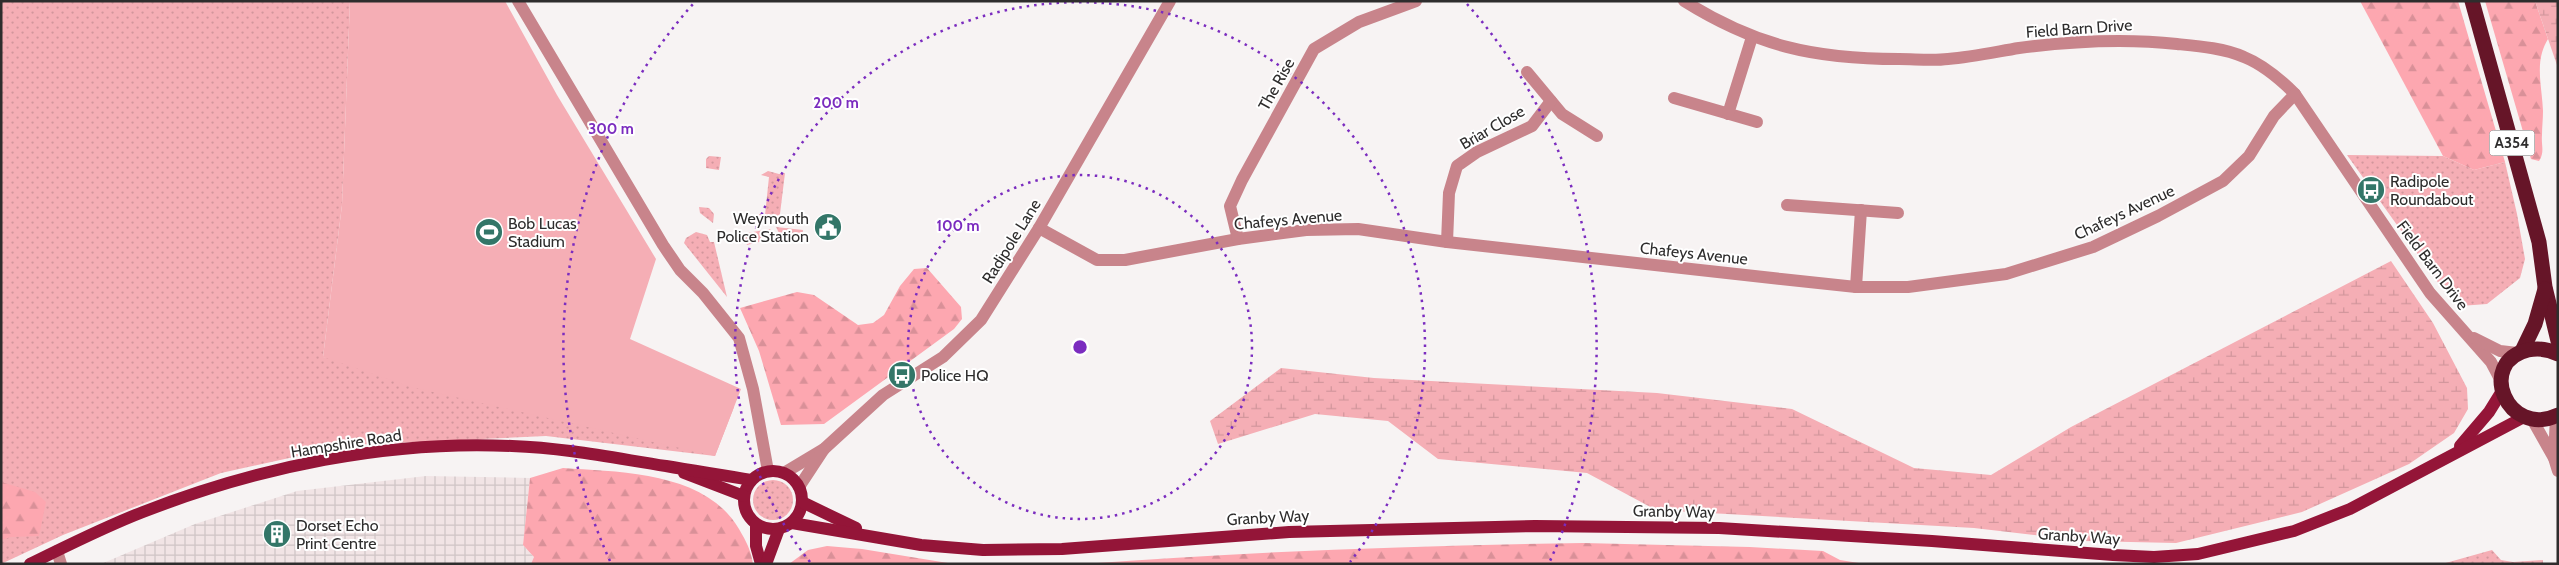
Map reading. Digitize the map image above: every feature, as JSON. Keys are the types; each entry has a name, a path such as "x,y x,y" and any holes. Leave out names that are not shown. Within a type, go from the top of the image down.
{"highway":[{"name":"A354","path":"2472,1 2539,242 2545,287 2558,341"},
{"name":"A354","path":"2501,386 2506,364 2520,352 2535,324 2545,287"},
{"path":"2520,352 2538,348 2558,354"},
{"path":"2501,386 2511,408 2528,418 2557,415"}],"main road":[{"name":"Granby Way","path":"2455,452 2489,412 2501,386"},
{"name":"Granby Way","path":"792,522 922,545 983,550 1062,549 1289,532 1535,526 1719,528 2154,557 2198,554 2294,530 2350,509 2455,452 2528,418"},
{"name":"Hampshire Road","path":"30,564 144,512 213,487 298,466 388,452 510,446 610,455 666,466"},
{"path":"666,466 751,480 768,471 784,473 793,478 799,487 802,502 799,513 792,522 779,529 767,529 756,524 746,512 744,496 751,480"},
{"path":"666,466 744,496"},
{"name":"Granby Way","path":"802,502 872,535"},
{"path":"756,524 756,546 761,564"},
{"path":"766,564 779,529"}],"street":[{"path":"518,1 662,245 680,270 703,293 739,338 753,389 768,471"},
{"name":"Radipole Lane","path":"784,473 824,449 883,395 943,357 981,320 1039,228 1170,1"},
{"name":"The Rise","path":"1238,238 1230,206 1242,180 1314,49 1359,22 1416,1"},
{"name":"Field Barn Drive","path":"1684,1 1715,20 1752,37 1789,49 1829,56 1885,59 1947,59 2021,48 2096,40 2149,41 2199,46 2243,56 2277,76 2295,94 2430,292 2491,362 2501,386"},
{"path":"1728,114 1752,37"},
{"path":"1527,72 1562,114 1597,136"},
{"name":"Chafeys Avenue","path":"1039,228 1097,260 1125,260 1238,238 1306,230 1358,229 1447,242 1856,287 1908,287 2006,274 2093,247 2158,216 2223,180 2249,156 2274,116 2295,94"},
{"path":"1674,98 1757,122"},
{"name":"Briar Close","path":"1447,242 1449,193 1457,166 1477,152 1532,126 1551,102"},
{"path":"1787,205 1898,213"},
{"path":"1856,287 1861,210"},
{"name":"Field Barn Drive","path":"2470,336 2500,351 2520,352"},
{"path":"2554,458 2557,415"},
{"path":"2528,418 2554,458 2558,471"},
{"name":"Radipole Lane","path":"799,487 824,449"},
{"path":"57,551 61,564"}],"shaded area":[{"path":"426,476 530,478 523,545 534,557 531,564 101,564 195,524 297,491"}],"green space":[{"path":"1,1 350,1 342,205 323,357 734,407 715,456 546,436 349,445 221,473 63,535 1,564"},
{"name":"Bob Lucas Stadium","path":"350,1 505,1 557,95 656,259 630,339 741,389 715,456 411,387 323,357 342,205"},
{"path":"2360,1 2458,1 2505,162 2474,170 2443,156"},
{"path":"2485,1 2535,1 2548,39 2541,56 2540,65 2543,111 2542,151 2539,161 2531,159"},
{"path":"2535,1 2558,1 2558,68"},
{"path":"2347,155 2443,156 2474,170 2505,162 2525,259 2520,278 2487,304 2460,306 2442,288"},
{"path":"709,156 721,157 719,170 706,168 706,159"},
{"path":"768,171 779,174 785,173 779,222 764,219 758,214 765,215 769,177 761,175"},
{"path":"699,207 709,208 714,214 713,223 700,213"},
{"path":"776,227 803,230 802,235 780,235"},
{"path":"770,229 775,238 747,245 742,234"},
{"path":"696,232 707,235 710,242 714,242 727,297 684,243 686,238"},
{"path":"2391,261 2433,323 2467,388 2468,409 2454,433 2409,464 2302,512 2176,543 2085,541 1974,528 1656,510 1587,473 1438,459 1388,421 1315,414 1218,444 1210,421 1281,368 1374,378 1657,393 1792,409 1914,468 1991,475 2071,427"},
{"path":"927,268 961,307 962,319 954,329 824,424 781,425 759,351 740,308 797,292 814,295 858,325 873,323 884,315 900,286 914,269"},
{"path":"563,468 636,474 684,486 706,496 724,510 739,529 748,546 753,564 531,564 534,557 523,545 530,478"},
{"path":"773,480 784,483 790,489 793,500 790,511 784,517 773,520 762,517 756,511 753,500 756,489 762,483"},
{"path":"1,482 35,492 46,502 39,536 11,537 1,540"},
{"path":"1583,543 1750,547 1823,551 1840,560 1865,564 1083,564 1333,550"},
{"path":"827,546 862,549 954,564 789,564 808,550"},
{"path":"2492,550 2501,560 2513,562 2543,560 2543,564 2442,564"}],"place":[{"name":"Radipole Roundabout","path":"2371,190"},
{"name":"Weymouth Police Station","path":"828,227"},
{"name":"Bob Lucas Stadium","path":"489,232"},
{"name":"Police HQ","path":"902,375"},
{"name":"Dorset Echo Print Centre","path":"277,534"}]}
